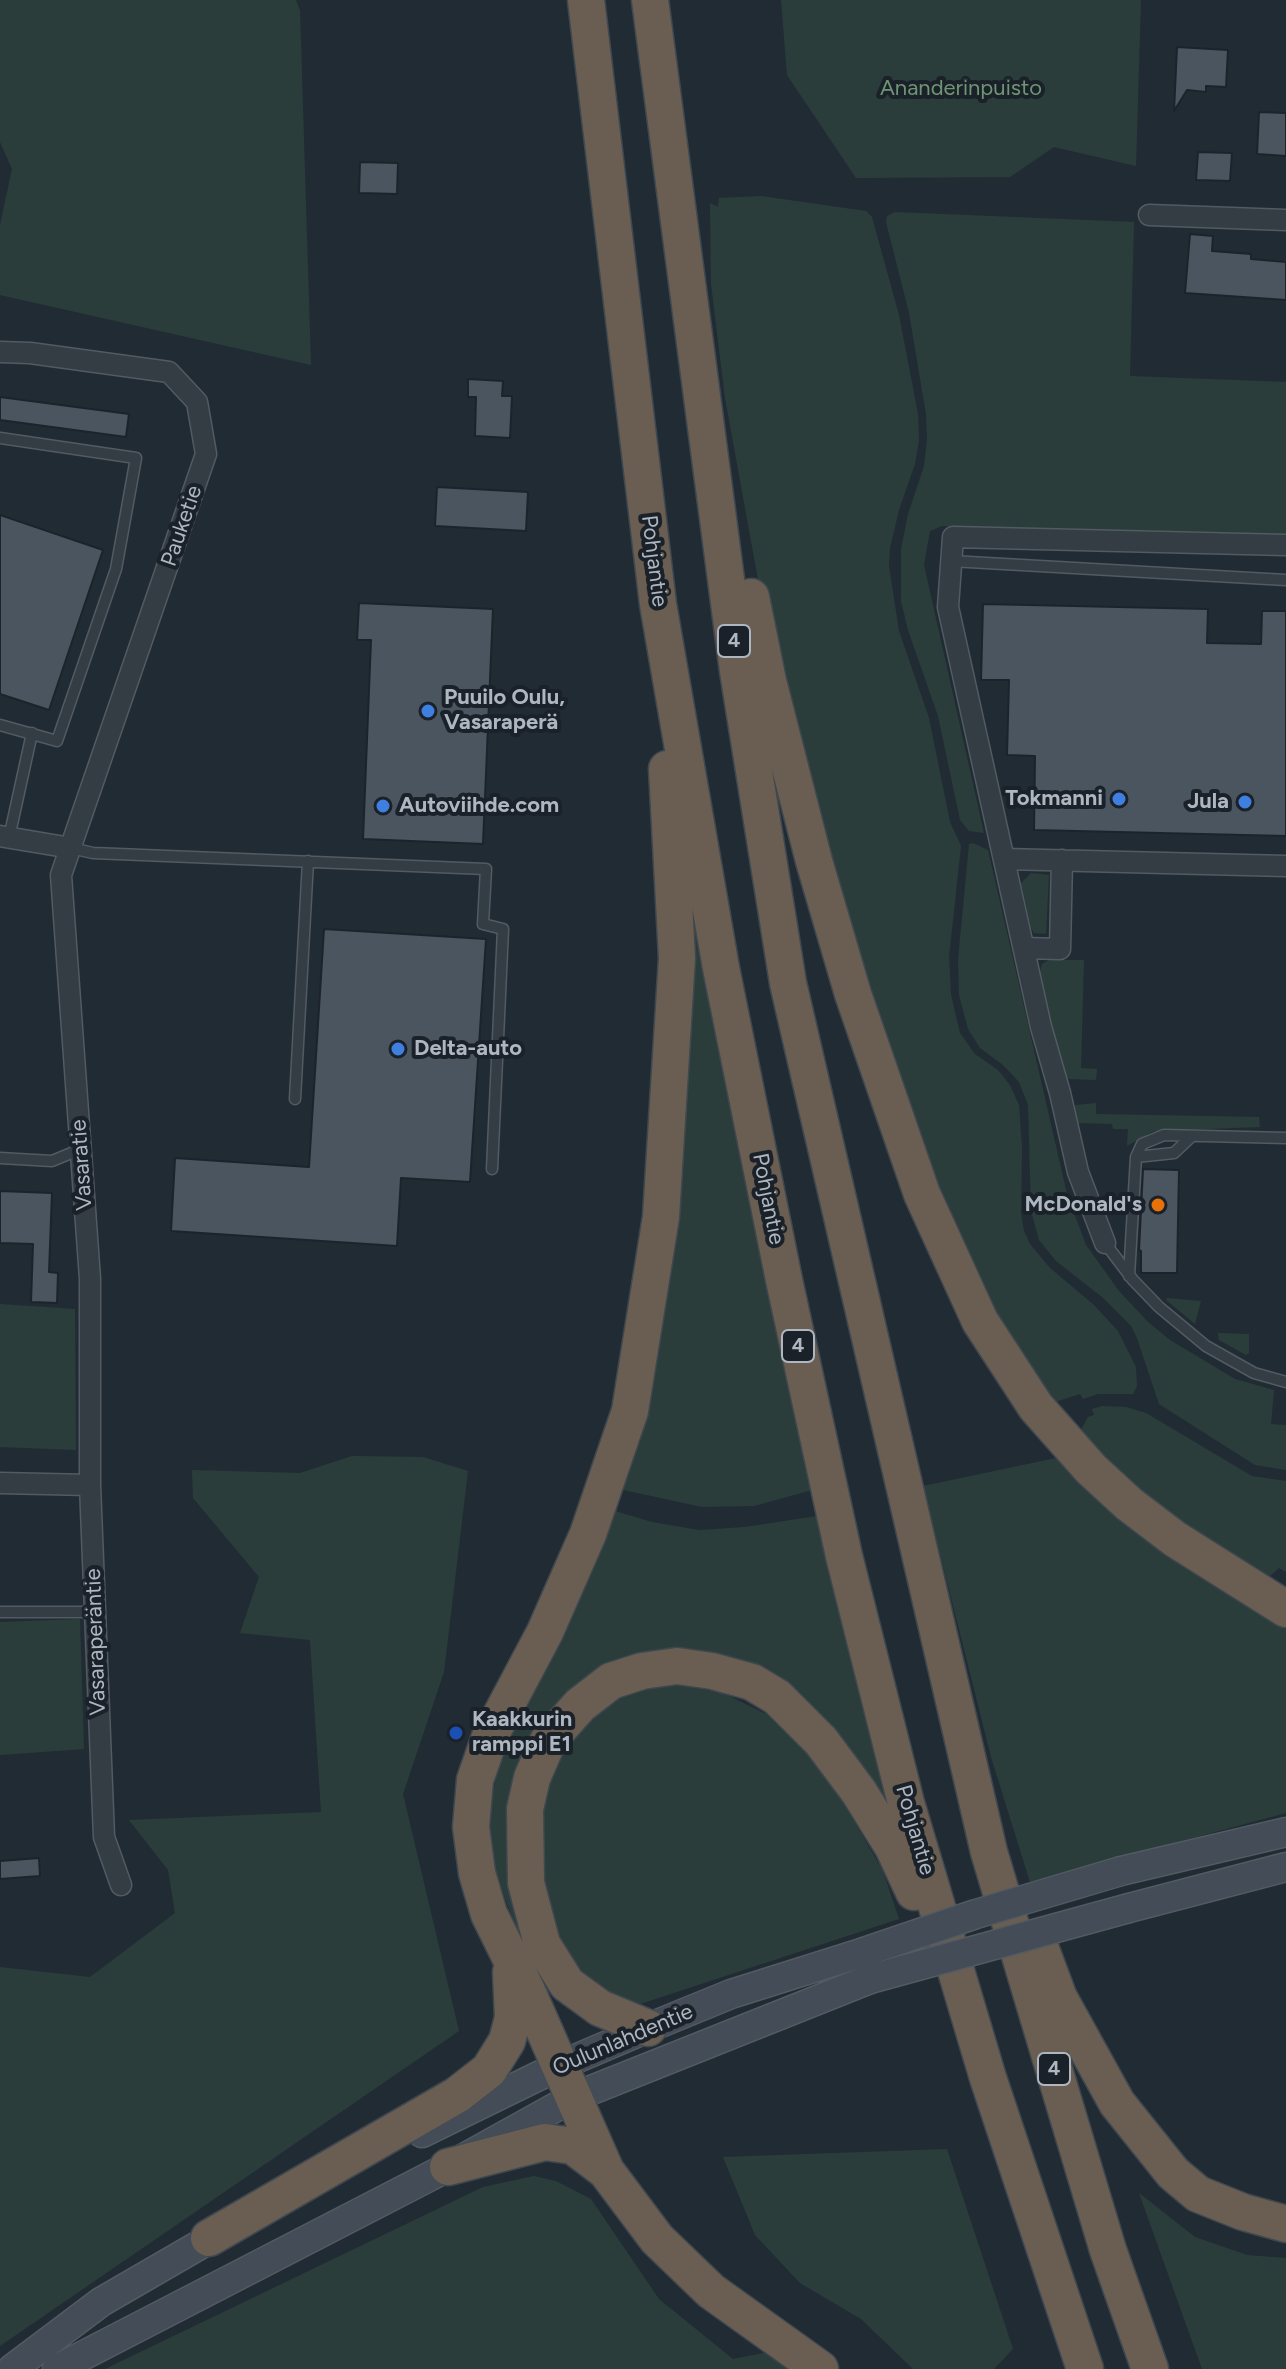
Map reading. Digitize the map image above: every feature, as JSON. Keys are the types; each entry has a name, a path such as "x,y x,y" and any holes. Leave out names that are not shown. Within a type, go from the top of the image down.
{"highway":[{"name":"Pohjantie","path":"586,0 658,604 721,968 784,1280 844,1556 906,1803 988,2078 1085,2369"},
{"name":"4","path":"650,0 738,671 788,983 993,1867 1108,2250 1150,2369"},
{"path":"689,298 768,681 814,861 853,994 922,1194 954,1266 980,1321 1036,1407 1091,1469 1129,1504 1175,1539 1286,1609"},
{"path":"658,604 677,958 661,1217 630,1411 588,1534 545,1632 491,1734 475,1780 471,1827 477,1873 489,1914 527,1991 606,2171 657,2239 711,2291 820,2369"},
{"path":"648,2028 600,2008 567,1984 542,1944 526,1883 525,1809 532,1778 548,1741 580,1705 611,1681 642,1671 677,1666 712,1671 752,1682 777,1697 821,1741 859,1792 893,1847 918,1899 962,2019 988,2078"},
{"path":"971,1766 1059,1998 1117,2103 1173,2173 1198,2194 1243,2212 1286,2224"},
{"path":"209,2238 457,2095 489,2070 507,2041 513,2018 510,1959"},
{"path":"448,2167 545,2142 573,2146 606,2171"}],"main road":[{"name":"Oulunlahdentie","path":"12,2369 101,2302 209,2238 566,2081 865,1966 976,1914 1121,1871 1286,1832"},
{"name":"Oulunlahdentie","path":"57,2369 448,2167 566,2081 648,2028 731,1994 1129,1908 1286,1867"}],"street":[{"path":"1149,215 1286,220"},
{"name":"Pauketie","path":"0,352 30,353 169,372 197,402 206,454 71,848"},
{"path":"1105,1243 1078,1172 1041,1027 948,607 953,537 1286,545"},
{"path":"4,837 71,848"},
{"name":"Vasaratie","path":"71,848 61,875 90,1279 90,1485"},
{"path":"1004,859 1286,866"},
{"path":"1024,948 1060,949 1062,860"},
{"path":"0,1483 90,1485"},
{"name":"Vasaraperäntie","path":"90,1485 104,1837 121,1885"}],"lane":[{"path":"0,438 136,458 116,569 57,741 0,725"},
{"path":"951,561 1286,580"},
{"path":"4,837 32,733"},
{"path":"71,848 93,853 486,869 483,924 503,929 492,1169"},
{"path":"295,1099 308,861"},
{"path":"1136,1157 1174,1153 1192,1136"},
{"path":"1131,1278 1136,1157 1142,1144 1155,1137 1286,1138"},
{"path":"0,1158 52,1161 81,1149"},
{"path":"1105,1243 1131,1278 1159,1307 1206,1346 1254,1373 1286,1382"},
{"path":"0,1612 95,1612"}],"green space":[{"path":"0,0 296,0 300,11 311,365 0,295 0,225 12,169 0,142"},
{"name":"Ananderinpuisto","path":"781,0 1141,0 1136,166 1054,147 1010,177 856,178 787,75"},
{"path":"761,196 866,211 872,217 899,315 918,414 919,440 915,464 899,510 889,566 899,631 929,718 950,822 961,846 949,957 951,995 960,1033 975,1054 998,1070 1010,1085 1019,1105 1024,1231 1030,1244 1050,1268 1094,1305 1118,1331 1136,1367 1137,1386 1133,1394 1098,1394 1083,1399 1080,1394 1049,1404 990,1318 930,1188 776,679 725,398 711,284 710,203 718,207 719,198"},
{"path":"895,212 1134,222 1130,376 1286,382 1286,534 942,526 930,531 924,565 984,833 969,831 960,820 938,716 901,601 901,550 908,514 924,466 927,440 926,414 909,313 886,222 887,216"},
{"path":"969,844 988,850 1067,1194 1086,1245 1119,1291 1170,1340 1235,1379 1274,1390 1271,1424 1286,1425 1286,1470 1255,1465 1159,1404 1131,1326 1102,1297 1056,1261 1039,1240 1031,1211 1028,1105 1019,1082 980,1048 968,1029 959,995 958,960"},
{"path":"1031,873 1049,875 1046,934 1034,933 1031,928 1021,883"},
{"path":"690,881 812,1490 754,1506 702,1507 619,1489"},
{"path":"1049,960 1084,960 1081,1068 1097,1069 1096,1080 1069,1079 1062,1072 1040,972 1042,964"},
{"path":"1096,1103 1096,1114 1259,1117 1260,1127 1154,1131 1127,1146 1128,1129 1113,1129 1112,1124 1077,1123 1072,1109 1076,1105"},
{"path":"1166,1300 1201,1301 1195,1324"},
{"path":"0,1304 75,1309 76,1450 0,1447"},
{"path":"1218,1333 1249,1334 1249,1353 1246,1355 1219,1340"},
{"path":"1102,1406 1126,1407 1146,1413 1252,1476 1286,1481 1286,1572 1279,1568 1269,1577 1224,1557 1133,1493 1077,1437 1088,1417 1094,1415 1092,1409"},
{"path":"352,1456 423,1457 468,1471 444,1672 403,1794 459,2031 0,2346 0,1967 90,1977 175,1913 168,1870 129,1820 321,1812 310,1640 240,1633 259,1577 193,1498 192,1470 300,1473"},
{"path":"1056,1458 1119,1516 1286,1626 1286,1813 1030,1882 991,1757 923,1486"},
{"path":"615,1511 652,1522 699,1530 745,1527 817,1516 906,1852 798,1701 628,1661 578,1683 538,1723 514,1774 508,1864 558,2031 538,1992 493,1863 488,1823 498,1765"},
{"path":"80,1619 84,1749 0,1755 0,1622"},
{"path":"672,1684 723,1693 766,1714 821,1764 883,1871 899,1919 625,2009 582,1984 558,1948 537,1882 539,1802 562,1741 630,1689"},
{"path":"947,2149 1013,2349 994,2369 913,2369 861,2319 800,2283 755,2235 723,2157"},
{"path":"534,2176 556,2181 591,2199 659,2299 733,2359 774,2351 801,2369 105,2369 483,2187"},
{"path":"1139,2193 1195,2237 1247,2255 1286,2258 1286,2369 1202,2369"}],"building":[{"path":"1177,47 1228,50 1226,87 1206,86 1206,92 1187,90 1174,111"},
{"path":"1259,112 1286,113 1286,156 1257,154"},
{"path":"1198,152 1232,153 1230,181 1196,180"},
{"path":"360,162 398,163 397,194 359,193"},
{"path":"1190,234 1213,236 1212,251 1251,254 1251,259 1286,262 1286,300 1185,293"},
{"path":"468,379 503,381 502,396 512,396 510,438 475,436 476,397 468,397"},
{"path":"0,397 129,414 126,437 0,420"},
{"path":"437,487 528,492 526,531 435,526"},
{"path":"0,515 103,550 49,710 0,694"},
{"path":"359,603 493,609 483,844 363,839 371,640 357,640"},
{"path":"983,604 1208,609 1207,643 1261,644 1262,611 1286,611 1286,836 1034,830 1035,756 1007,755 1009,680 981,680"},
{"name":"Delta-auto","path":"324,929 486,939 470,1182 401,1178 397,1246 171,1231 175,1158 309,1167"},
{"name":"McDonald's","path":"1143,1169 1179,1170 1177,1273 1141,1273 1139,1250"},
{"path":"0,1191 52,1193 49,1272 58,1273 57,1303 31,1302 33,1244 0,1243"},
{"path":"39,1858 40,1876 0,1879 0,1861"}],"place":[{"name":"Puuilo Oulu, Vasaraperä","path":"428,711"},
{"name":"Tokmanni","path":"1119,799"},
{"name":"Jula","path":"1245,802"},
{"name":"Autoviihde.com","path":"383,806"},
{"name":"Delta-auto","path":"398,1049"},
{"name":"McDonald's","path":"1158,1205"},
{"name":"Kaakkurin ramppi E1","path":"456,1733"}]}
